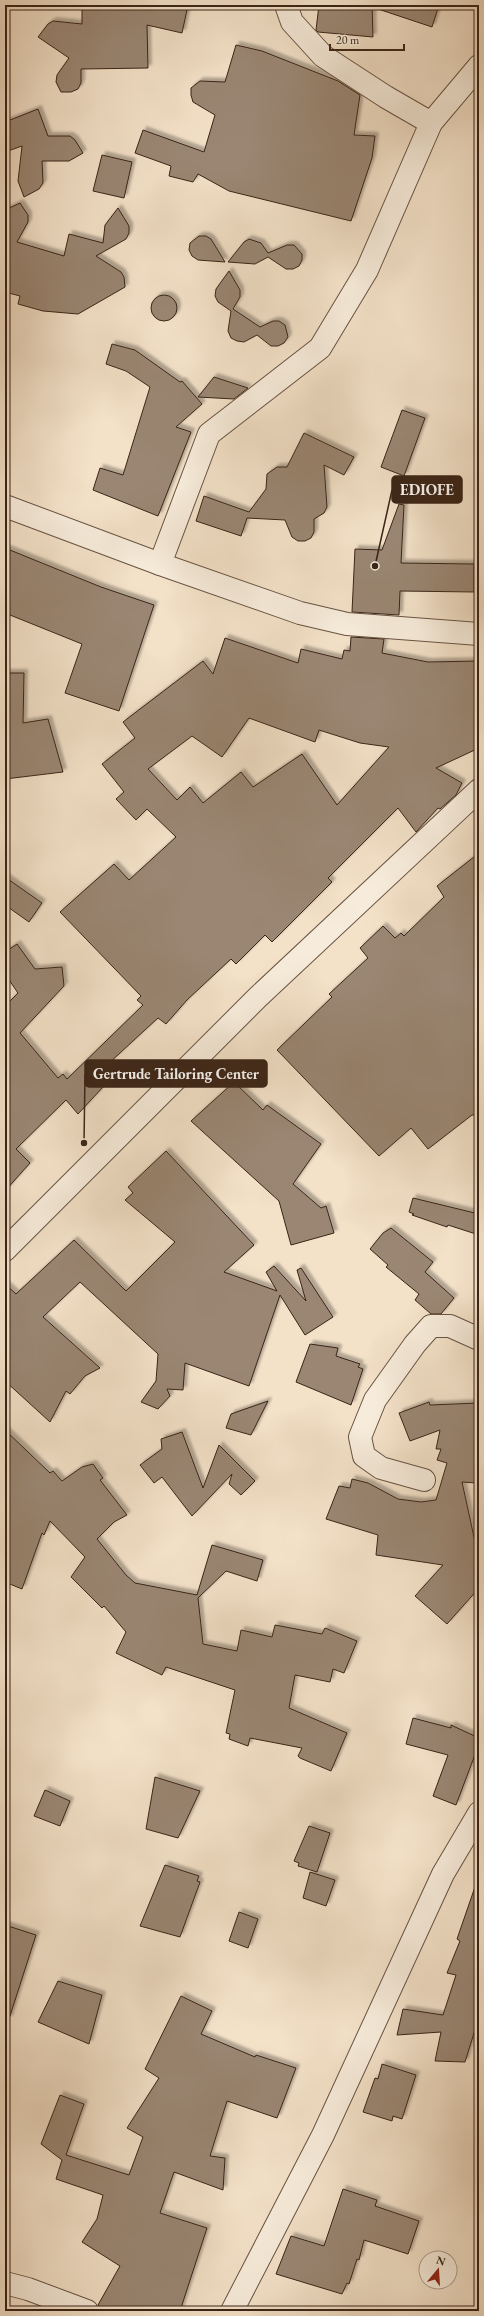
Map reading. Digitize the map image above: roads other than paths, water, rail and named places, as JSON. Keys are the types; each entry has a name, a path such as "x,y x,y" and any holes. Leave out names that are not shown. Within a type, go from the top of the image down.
{"street":[{"path":"286,5 292,22 323,56 386,97 431,123"},
{"path":"160,564 209,434 320,348 367,270 431,123 479,66"},
{"path":"5,506 160,564 300,613 347,624 479,634"},
{"path":"5,1250 258,997 479,790"},
{"path":"424,1480 381,1468 364,1456 360,1437 363,1429 375,1400 415,1344 431,1326 450,1326 479,1339"},
{"path":"232,2311 323,2135 444,1874 479,1813"},
{"path":"5,2283 28,2289 87,2311"}],"place":[{"name":"EDIOFE","path":"375,566"},
{"name":"Gertrude Tailoring Center","path":"84,1143"}]}
